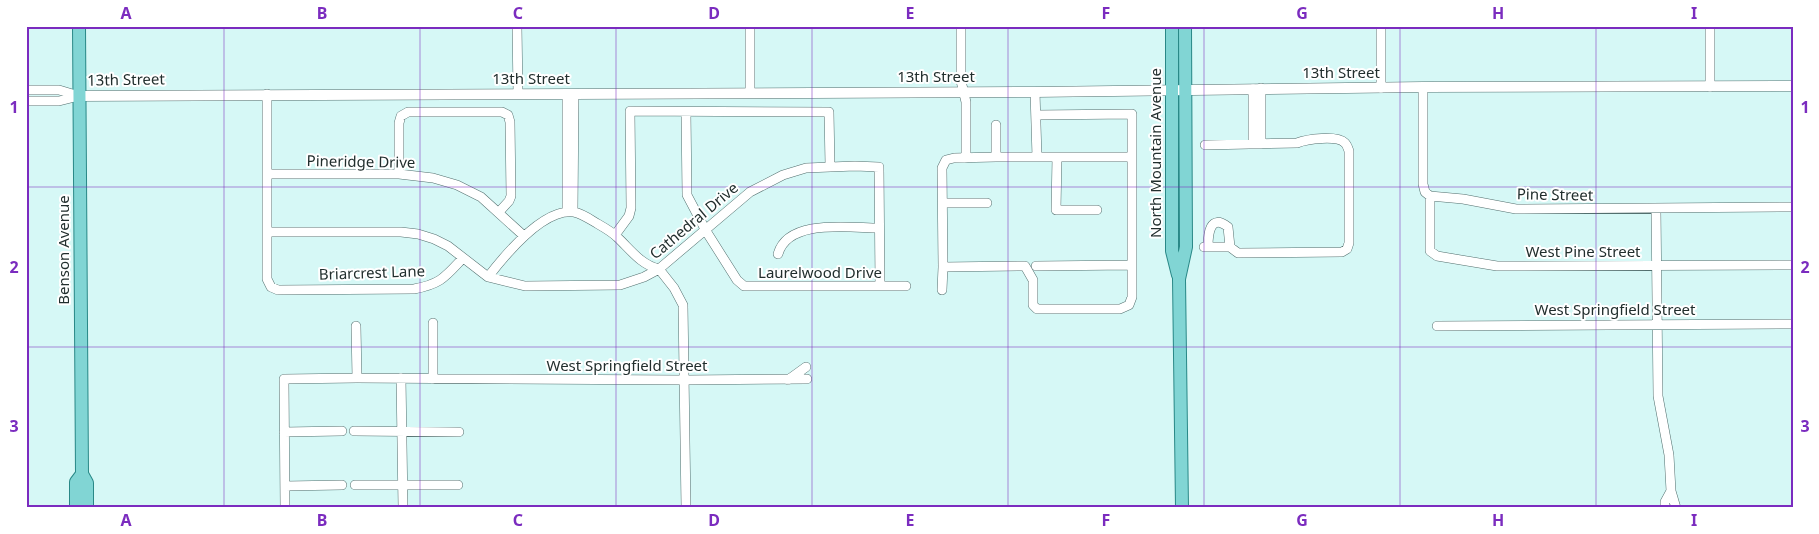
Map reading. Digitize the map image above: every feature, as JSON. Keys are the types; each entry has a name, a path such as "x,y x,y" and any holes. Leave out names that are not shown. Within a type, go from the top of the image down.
{"main road":[{"name":"Benson Avenue","path":"79,26 82,474 87,483 87,508"},
{"name":"North Mountain Avenue","path":"1172,26 1172,251 1180,279"},
{"name":"North Mountain Avenue","path":"1182,508 1180,279 1186,247 1185,26"},
{"name":"Benson Avenue","path":"76,508 76,482 82,474"}],"street":[{"path":"517,26 518,94"},
{"path":"750,26 750,93"},
{"path":"961,26 961,82 966,102 966,158"},
{"path":"1381,26 1381,88"},
{"path":"1710,26 1710,86"},
{"name":"13th Street","path":"26,101 59,101 80,96 267,94 1035,92 1257,88 1793,86"},
{"path":"1423,87 1423,184 1425,192 1430,196"},
{"path":"1257,88 1257,144"},
{"name":"13th Street","path":"26,90 59,90 80,96"},
{"path":"1035,92 1037,157"},
{"path":"267,94 268,232"},
{"path":"570,94 570,212"},
{"path":"399,174 399,123 401,116 408,112 502,112 508,115 510,122 510,196 498,212"},
{"path":"615,235 629,216 631,208 630,112 829,112 830,166"},
{"name":"Laurelwood Drive","path":"686,112 687,195 706,231 737,280 744,286 906,286"},
{"path":"943,267 1025,266 1033,280 1034,305 1037,309 1120,309 1129,305 1132,297 1132,114 1036,114"},
{"path":"996,126 996,157"},
{"path":"1206,144 1297,143 1306,139 1339,140 1346,144 1349,151 1349,243 1347,249 1342,252 1238,253 1230,247 1206,247 1209,230 1212,225 1223,223 1228,227 1230,247"},
{"path":"942,290 942,168 946,160 954,158 996,157 1131,157"},
{"path":"1057,158 1056,210 1097,210"},
{"name":"Cathedral Drive","path":"268,232 401,232 434,239 448,246 488,277 525,286 620,285 644,277 659,269 750,192 764,183 806,168 830,166 879,167 879,228"},
{"name":"Pineridge Drive","path":"268,174 399,174 433,178 457,185 481,197 524,236"},
{"name":"Pine Street","path":"1430,196 1463,199 1516,209 1793,207"},
{"name":"West Pine Street","path":"1430,196 1430,251 1436,256 1497,266 1793,265"},
{"path":"943,203 988,203"},
{"path":"1656,209 1658,396 1669,455 1671,491 1676,508"},
{"path":"488,277 501,260 536,226 570,212 582,214 615,235 644,263 659,269 674,288 683,305 686,508"},
{"path":"778,254 780,246 785,240 808,229 879,228 880,286"},
{"name":"Briarcrest Lane","path":"268,232 267,279 271,287 278,290 414,288 430,286 444,279 462,258"},
{"path":"1036,266 1131,265"},
{"path":"433,323 433,379"},
{"name":"West Springfield Street","path":"1437,326 1793,324"},
{"path":"356,326 356,378"},
{"path":"788,380 806,367"},
{"path":"401,378 403,508"},
{"name":"West Springfield Street","path":"284,432 284,379 807,379"},
{"path":"285,508 284,432 342,432"},
{"path":"354,432 458,432"},
{"path":"355,485 458,484"},
{"path":"284,486 342,485"},
{"path":"1665,508 1665,502 1671,491"}]}
